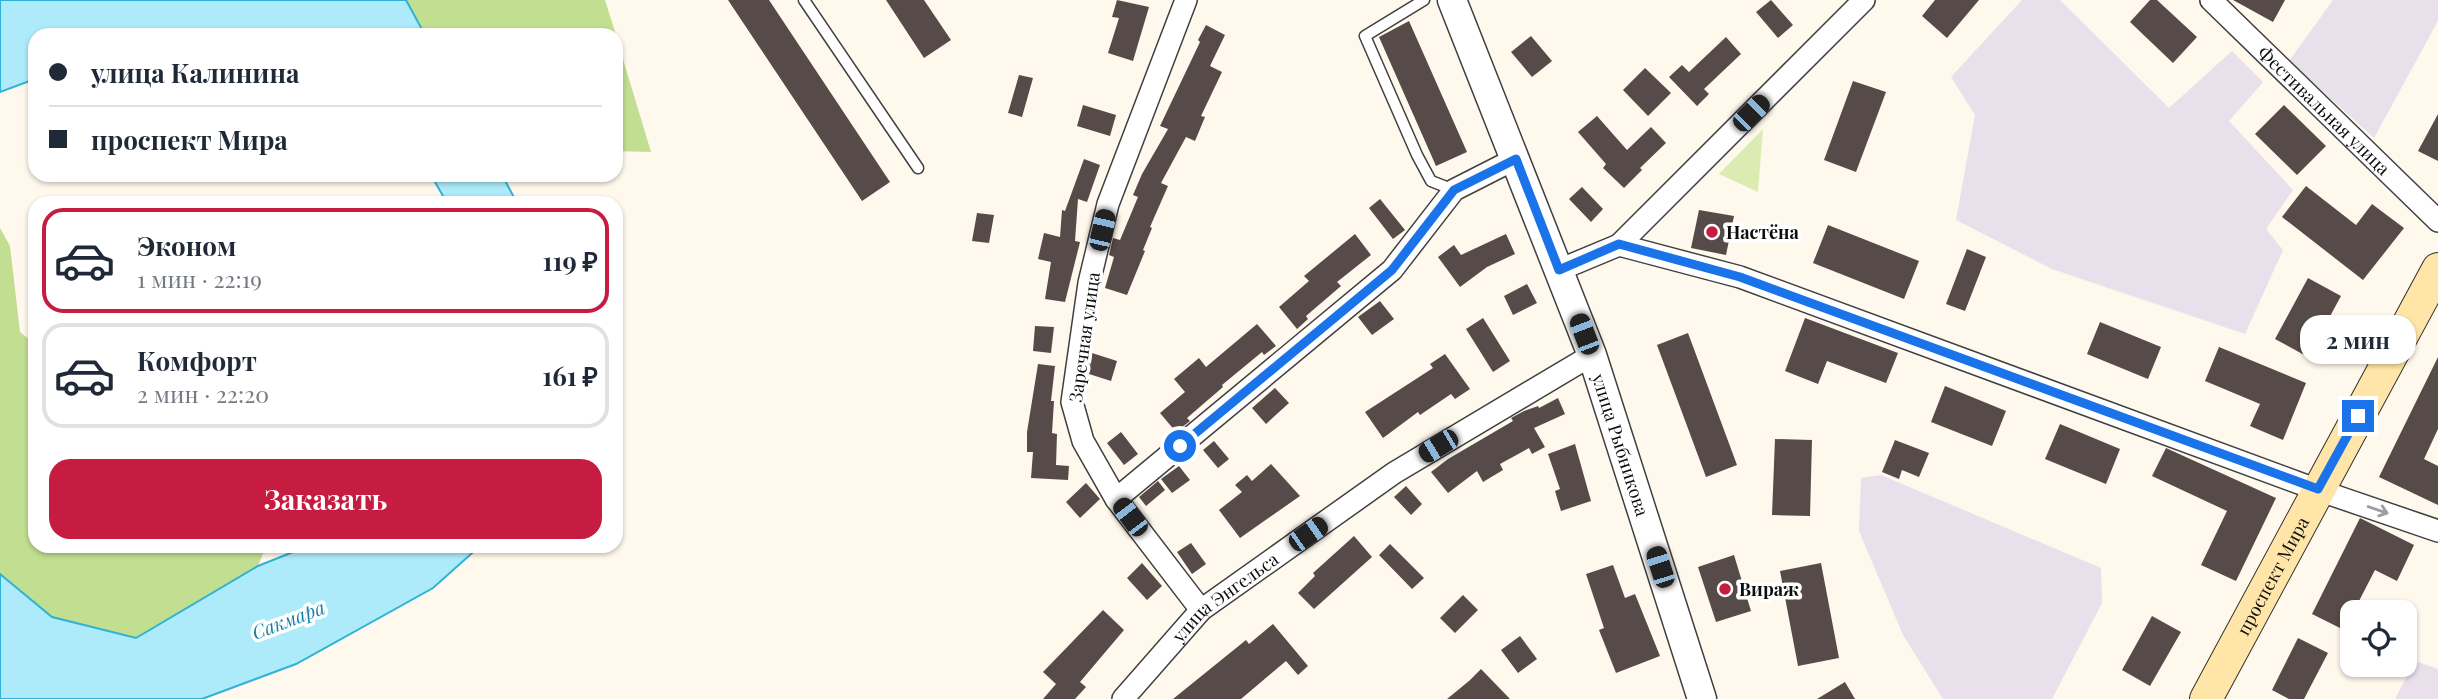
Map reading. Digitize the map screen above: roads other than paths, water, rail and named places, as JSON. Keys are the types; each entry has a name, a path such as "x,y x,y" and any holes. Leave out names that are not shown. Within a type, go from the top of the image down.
{"main road":[{"name":"проспект Мира","path":"2206,699 2438,269"}],"street":[{"name":"Заречная улица","path":"1186,0 1108,204 1090,283 1072,402 1083,441 1116,499 1201,610"},
{"name":"улица Рыбникова","path":"1452,0 1592,355 1702,699"},
{"path":"1559,270 1619,244 1864,0"},
{"name":"Фестивальная улица","path":"2211,0 2438,221"},
{"path":"1116,499 1392,270 1454,190 1516,159"},
{"path":"1619,244 1740,277 2438,531"},
{"name":"улица Энгельса","path":"1123,699 1201,610 1394,473 1592,355"}],"lane":[{"path":"804,0 918,168"},
{"path":"1424,0 1365,36 1431,181 1454,190"}],"water":[{"path":"0,0 406,0 421,28 28,28 28,82 0,92"},
{"path":"435,182 506,182 513,196 443,196"},
{"name":"Сакмара","path":"290,553 472,553 433,588 296,664 202,699 0,699 0,574 52,617 136,638 258,566"}],"place":[{"name":"Настёна","path":"1712,232"},
{"name":"Вираж","path":"1725,589"}]}
